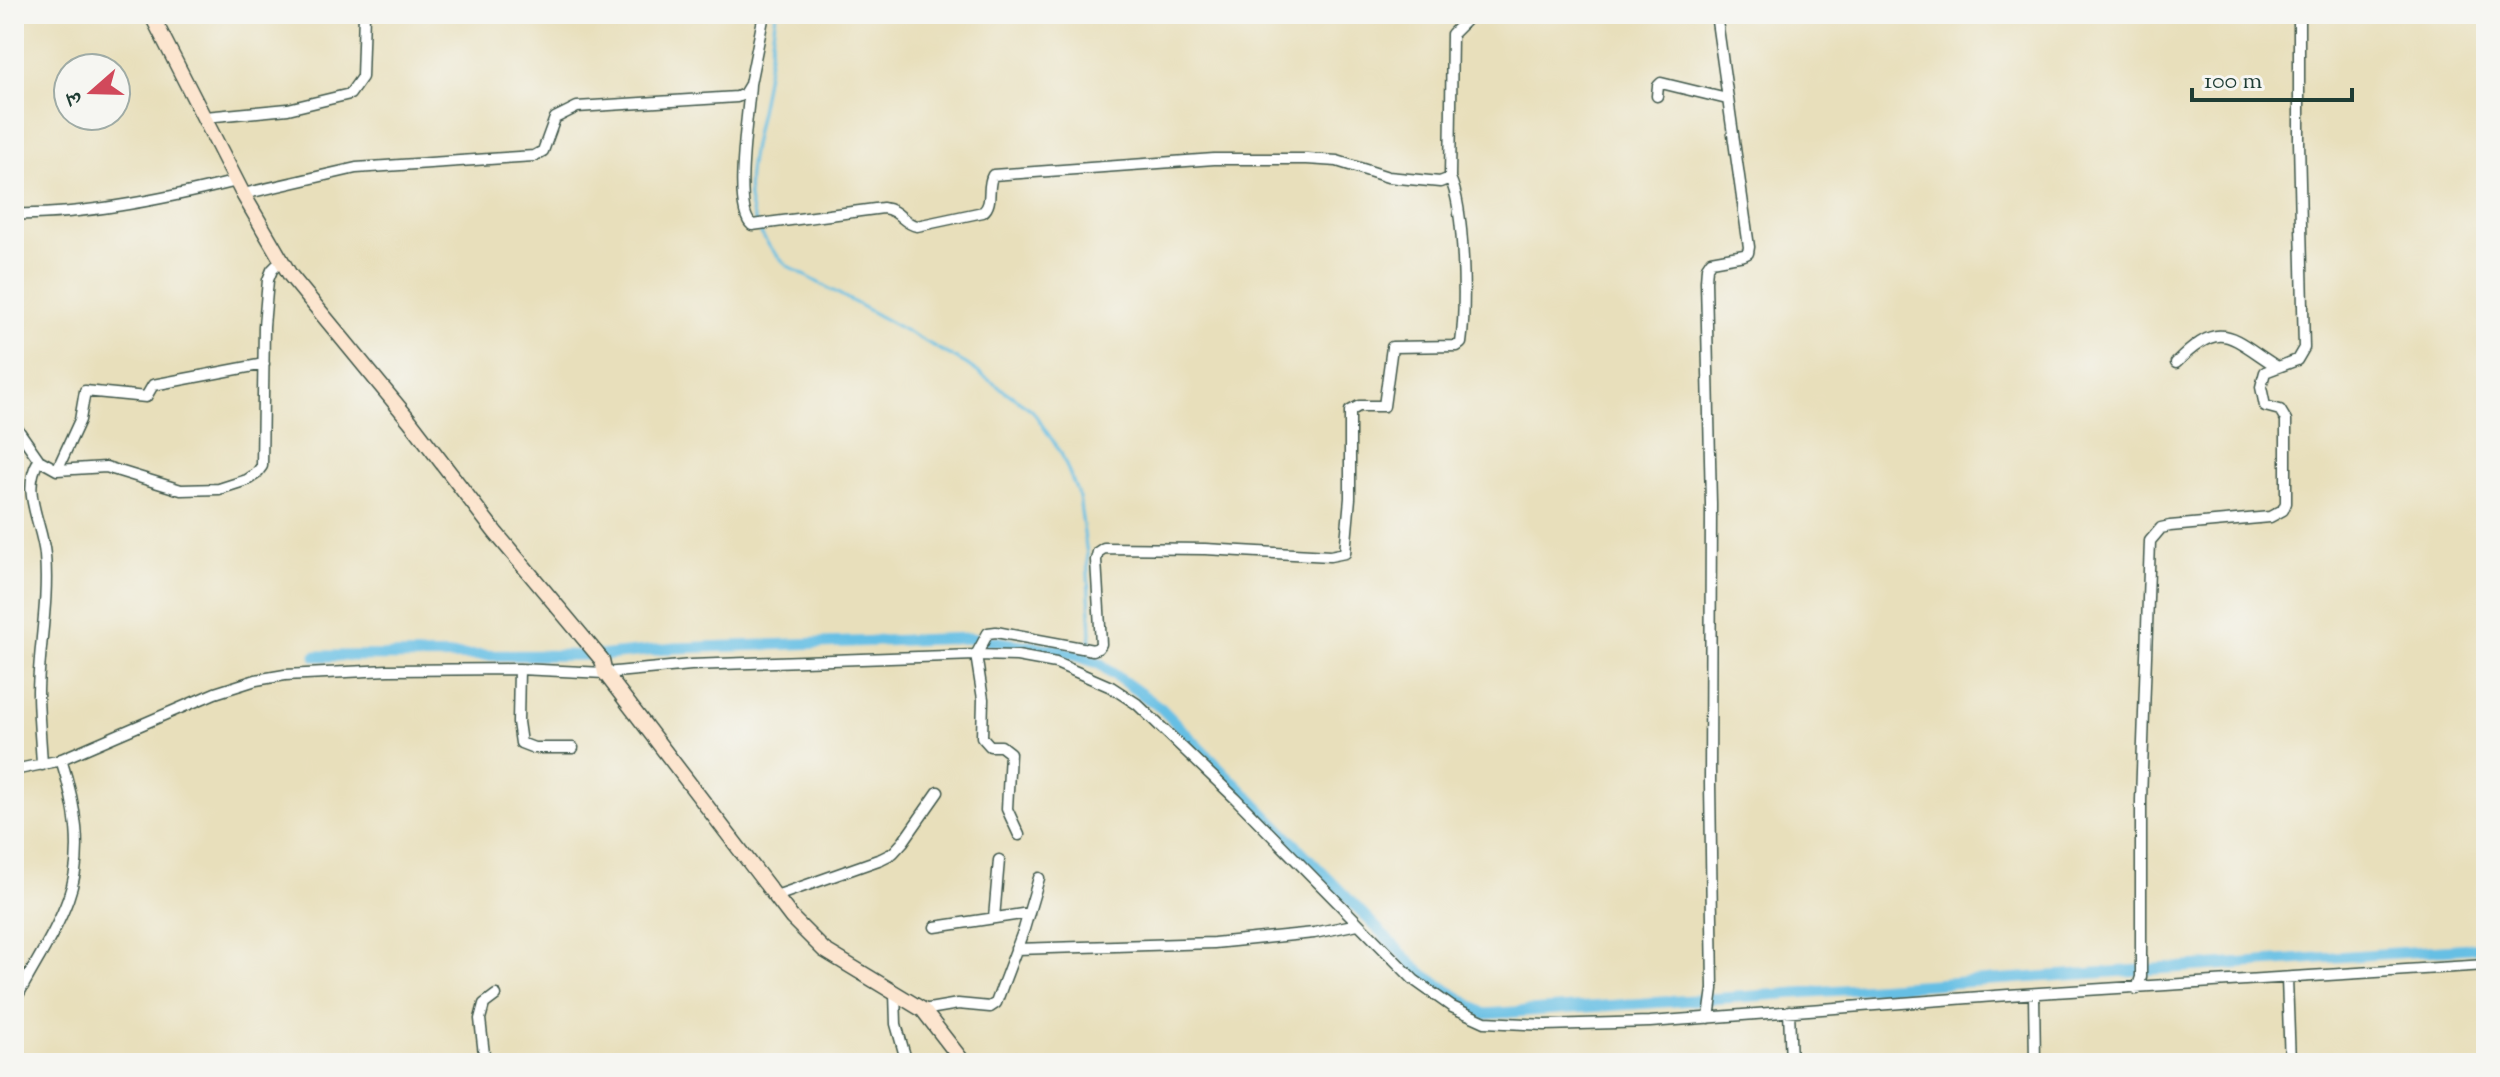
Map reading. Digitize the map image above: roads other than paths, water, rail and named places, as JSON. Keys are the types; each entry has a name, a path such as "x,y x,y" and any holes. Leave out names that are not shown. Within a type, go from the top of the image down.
{"main road":[{"path":"151,14 240,188 281,261 304,294 410,421 600,661 792,918 824,950 923,1010 964,1063"}],"street":[{"path":"205,117 288,109 350,94 362,77 364,14"},
{"path":"764,14 750,84 742,182 744,216 756,225 883,208 896,211 910,225 917,226 983,212 989,205 993,175 1144,163 1214,159 1320,159 1351,164 1388,177 1440,182 1450,178"},
{"path":"1019,835 1007,809 1010,753 1001,746 990,746 982,737 979,650 988,633 1093,650 1098,648 1101,644 1096,560 1100,550 1205,549 1330,556 1345,553 1350,498 1350,411 1359,406 1384,406 1392,347 1457,346 1461,343 1464,294 1456,191 1450,178 1451,41 1453,32 1465,21 1467,14"},
{"path":"1709,1018 1713,989 1711,504 1706,281 1707,267 1711,261 1744,255 1749,247 1716,14"},
{"path":"2137,989 2141,977 2141,800 2150,541 2161,528 2170,526 2257,520 2277,515 2283,510 2287,487 2286,420 2280,410 2265,406 2261,387 2265,372 2297,360 2304,348 2299,14"},
{"path":"1657,96 1661,83 1727,99"},
{"path":"14,214 73,212 356,168 534,156 543,151 555,118 577,107 727,99 744,94 750,84"},
{"path":"14,424 39,460 57,470 106,467 181,490 219,489 247,480 262,466 264,326 268,280 281,261"},
{"path":"2176,363 2196,344 2216,336 2237,341 2276,366"},
{"path":"57,470 80,420 85,391 146,397 153,385 264,364"},
{"path":"14,1003 64,909 74,878 76,853 75,808 39,744 38,688 45,604 45,556 30,478 39,460"},
{"path":"14,770 49,762 201,698 256,680 320,672 519,669 600,661 691,665 979,650 1056,663 1125,696 1193,757 1414,980 1452,1007 1477,1020 1545,1025 1709,1018 2486,965"},
{"path":"519,669 518,722 521,743 534,748 573,748"},
{"path":"776,896 893,853 938,792"},
{"path":"994,918 999,860"},
{"path":"923,1010 958,1004 990,1007 1000,994 1039,878"},
{"path":"935,927 1029,913"},
{"path":"1016,949 1214,943 1314,933 1358,924"},
{"path":"2287,979 2290,1063"},
{"path":"895,993 896,1024 907,1063"},
{"path":"2034,994 2035,1063"},
{"path":"485,1063 480,1019 484,1004 496,995"},
{"path":"1789,1011 1791,1063"}],"waterway":[{"path":"776,14 748,181 750,204 759,230 788,266 966,364 1032,410 1061,453 1079,497 1087,555 1091,634 1086,659"},
{"path":"316,656 608,655 675,648 970,638 1059,650 1098,663 1161,708 1420,972 1484,1014 2486,947"}]}
